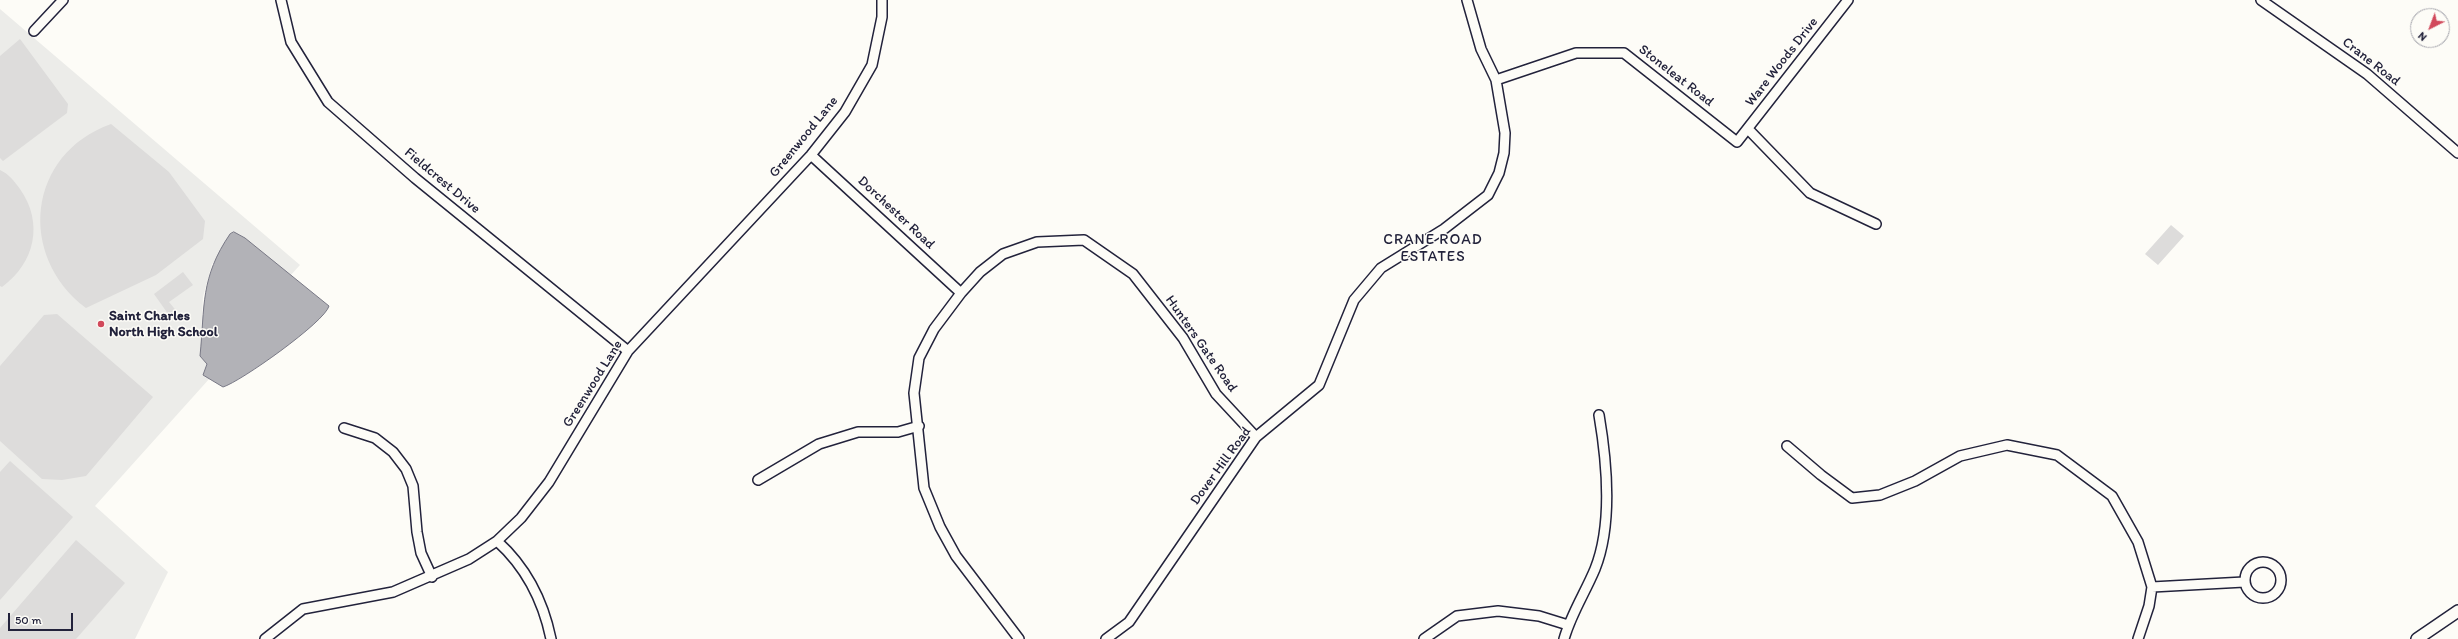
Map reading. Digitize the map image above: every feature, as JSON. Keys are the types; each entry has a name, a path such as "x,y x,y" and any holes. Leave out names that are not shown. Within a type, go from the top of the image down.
{"main road":[{"path":"2417,639 2458,610"}],"street":[{"path":"34,31 63,0"},
{"name":"Fieldcrest Drive","path":"281,0 291,42 328,102 415,178 628,351"},
{"name":"Greenwood Lane","path":"265,639 303,609 393,592 469,559 497,541 522,518 549,482 628,351 811,155 845,112 872,65 882,17 882,0"},
{"name":"Dover Hill Road","path":"1106,639 1129,622 1256,437 1318,385 1354,300 1381,268 1444,229 1488,195 1499,173 1504,154 1505,134 1496,80 1481,49 1467,0"},
{"name":"Ware Woods Drive","path":"1739,141 1848,0"},
{"name":"Crane Road","path":"2260,0 2367,74 2458,153"},
{"name":"Stoneleat Road","path":"1496,80 1576,53 1624,54 1736,142 1739,141"},
{"path":"1748,129 1810,193 1876,224"},
{"name":"Dorchester Road","path":"811,155 961,293"},
{"name":"Hunters Gate Road","path":"1019,639 956,556 940,527 924,488 919,426 914,393 919,358 934,329 961,293 980,272 1003,254 1037,242 1084,240 1133,274 1182,338 1216,394 1256,437"},
{"path":"1564,639 1568,625 1595,568 1604,533 1606,455 1598,414"},
{"path":"758,480 819,444 858,432 898,432 919,426"},
{"path":"344,428 375,438 392,452 406,469 413,486 417,532 421,553 432,576"},
{"path":"1787,446 1820,475 1852,498 1880,495 1915,481 1960,456 2007,445 2057,455 2112,496 2138,542 2152,586 2149,606 2138,639"},
{"path":"497,541 512,554 527,575 542,604 551,639"},
{"path":"2261,562 2272,564 2276,568 2281,579 2278,591 2268,598 2261,599 2250,594 2244,582 2246,571 2255,563 2261,562"},
{"path":"2152,586 2244,582"},
{"path":"1424,639 1457,616 1498,611 1539,616 1568,625"}],"shaded area":[{"name":"Saint Charles North High School","path":"0,9 300,265 290,276 239,234 212,264 203,297 200,356 207,363 206,375 210,378 95,506 168,572 135,639 0,639"},
{"path":"20,39 68,104 67,113 3,161 0,158 0,56"},
{"path":"111,124 169,172 205,221 203,239 156,275 86,308 64,286 49,262 41,235 41,208 48,182 62,158 83,138"},
{"path":"0,170 6,174 20,189 32,215 34,229 29,254 13,277 2,287 0,286"},
{"path":"2171,225 2184,236 2158,265 2145,254"},
{"path":"234,232 245,238 329,306 324,314 313,325 281,351 232,383 223,387 203,375 207,364 200,356 204,307 209,279 213,265 220,250 230,234"},
{"path":"183,272 193,285 169,302 178,313 171,318 154,294"},
{"path":"57,314 153,397 86,476 62,480 42,479 0,441 0,366 44,315"},
{"path":"10,461 73,517 0,600 0,472"},
{"path":"76,540 125,583 76,639 0,639 0,628"}],"place":[{"name":"Saint Charles North High School","path":"101,324"}],"district":[{"name":"CRANE ROAD ESTATES","path":"1433,248"}]}
